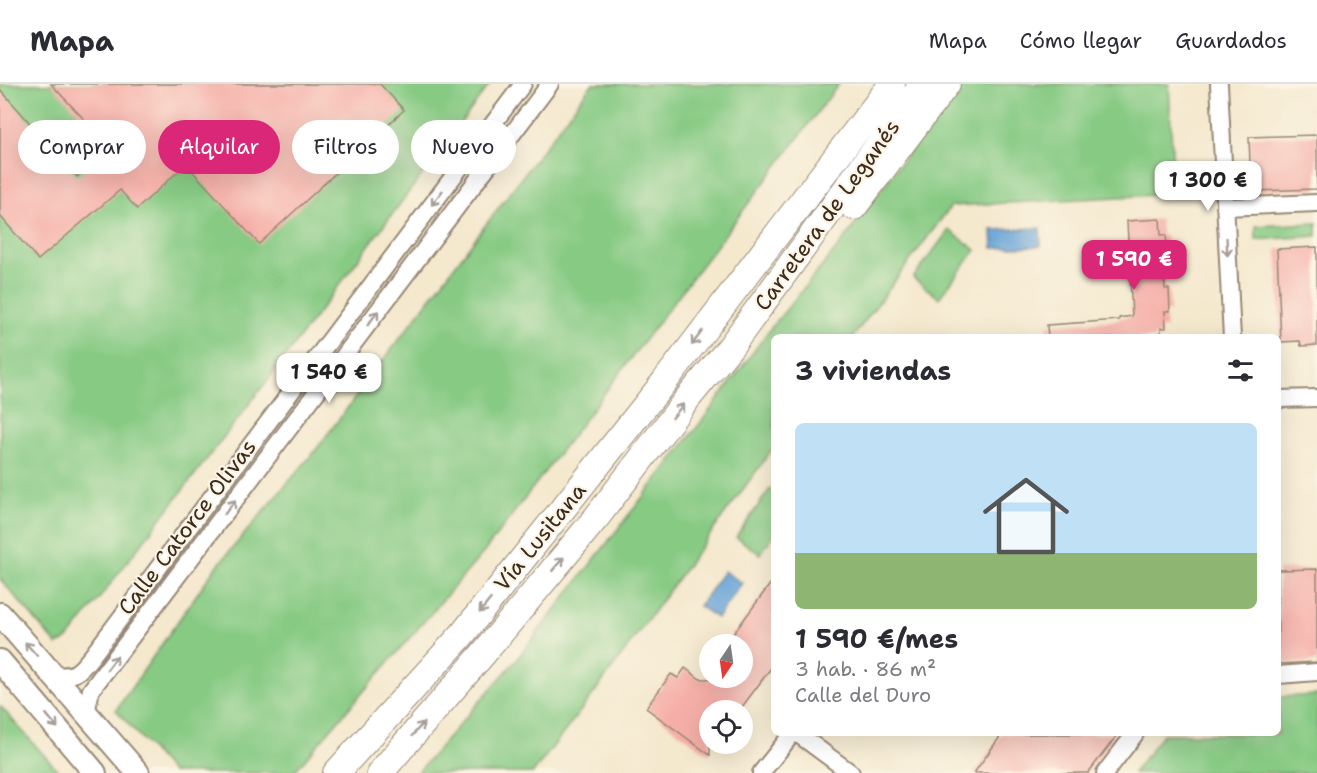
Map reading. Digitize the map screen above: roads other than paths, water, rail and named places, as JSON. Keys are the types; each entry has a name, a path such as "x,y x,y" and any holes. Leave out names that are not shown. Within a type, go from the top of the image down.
{"main road":[{"path":"732,291 739,270 764,226 871,84"},
{"name":"Carretera de Leganés","path":"732,291 892,84"},
{"name":"Carretera de Leganés","path":"731,346 923,84"},
{"path":"731,346 763,321 833,235 947,84"},
{"name":"Vía Lusitana","path":"336,773 461,636 665,381 732,291"},
{"name":"Vía Lusitana","path":"380,773 581,536 731,346"}],"street":[{"name":"Calle Catorce Olivas","path":"53,675 68,676 78,673 92,656 523,84"},
{"name":"Calle Catorce Olivas","path":"86,714 91,690 550,84"},
{"path":"1219,84 1232,334"},
{"path":"1225,207 1317,203"},
{"path":"1281,399 1317,398"},
{"path":"0,614 138,773"},
{"path":"0,661 95,773"},
{"path":"1281,675 1317,672"},
{"path":"761,773 790,736"},
{"path":"801,736 851,773"},
{"path":"1106,773 1134,736"}],"water":[{"path":"1040,228 1041,246 993,248 992,230"},
{"path":"724,571 742,583 717,618 699,606"}]}
